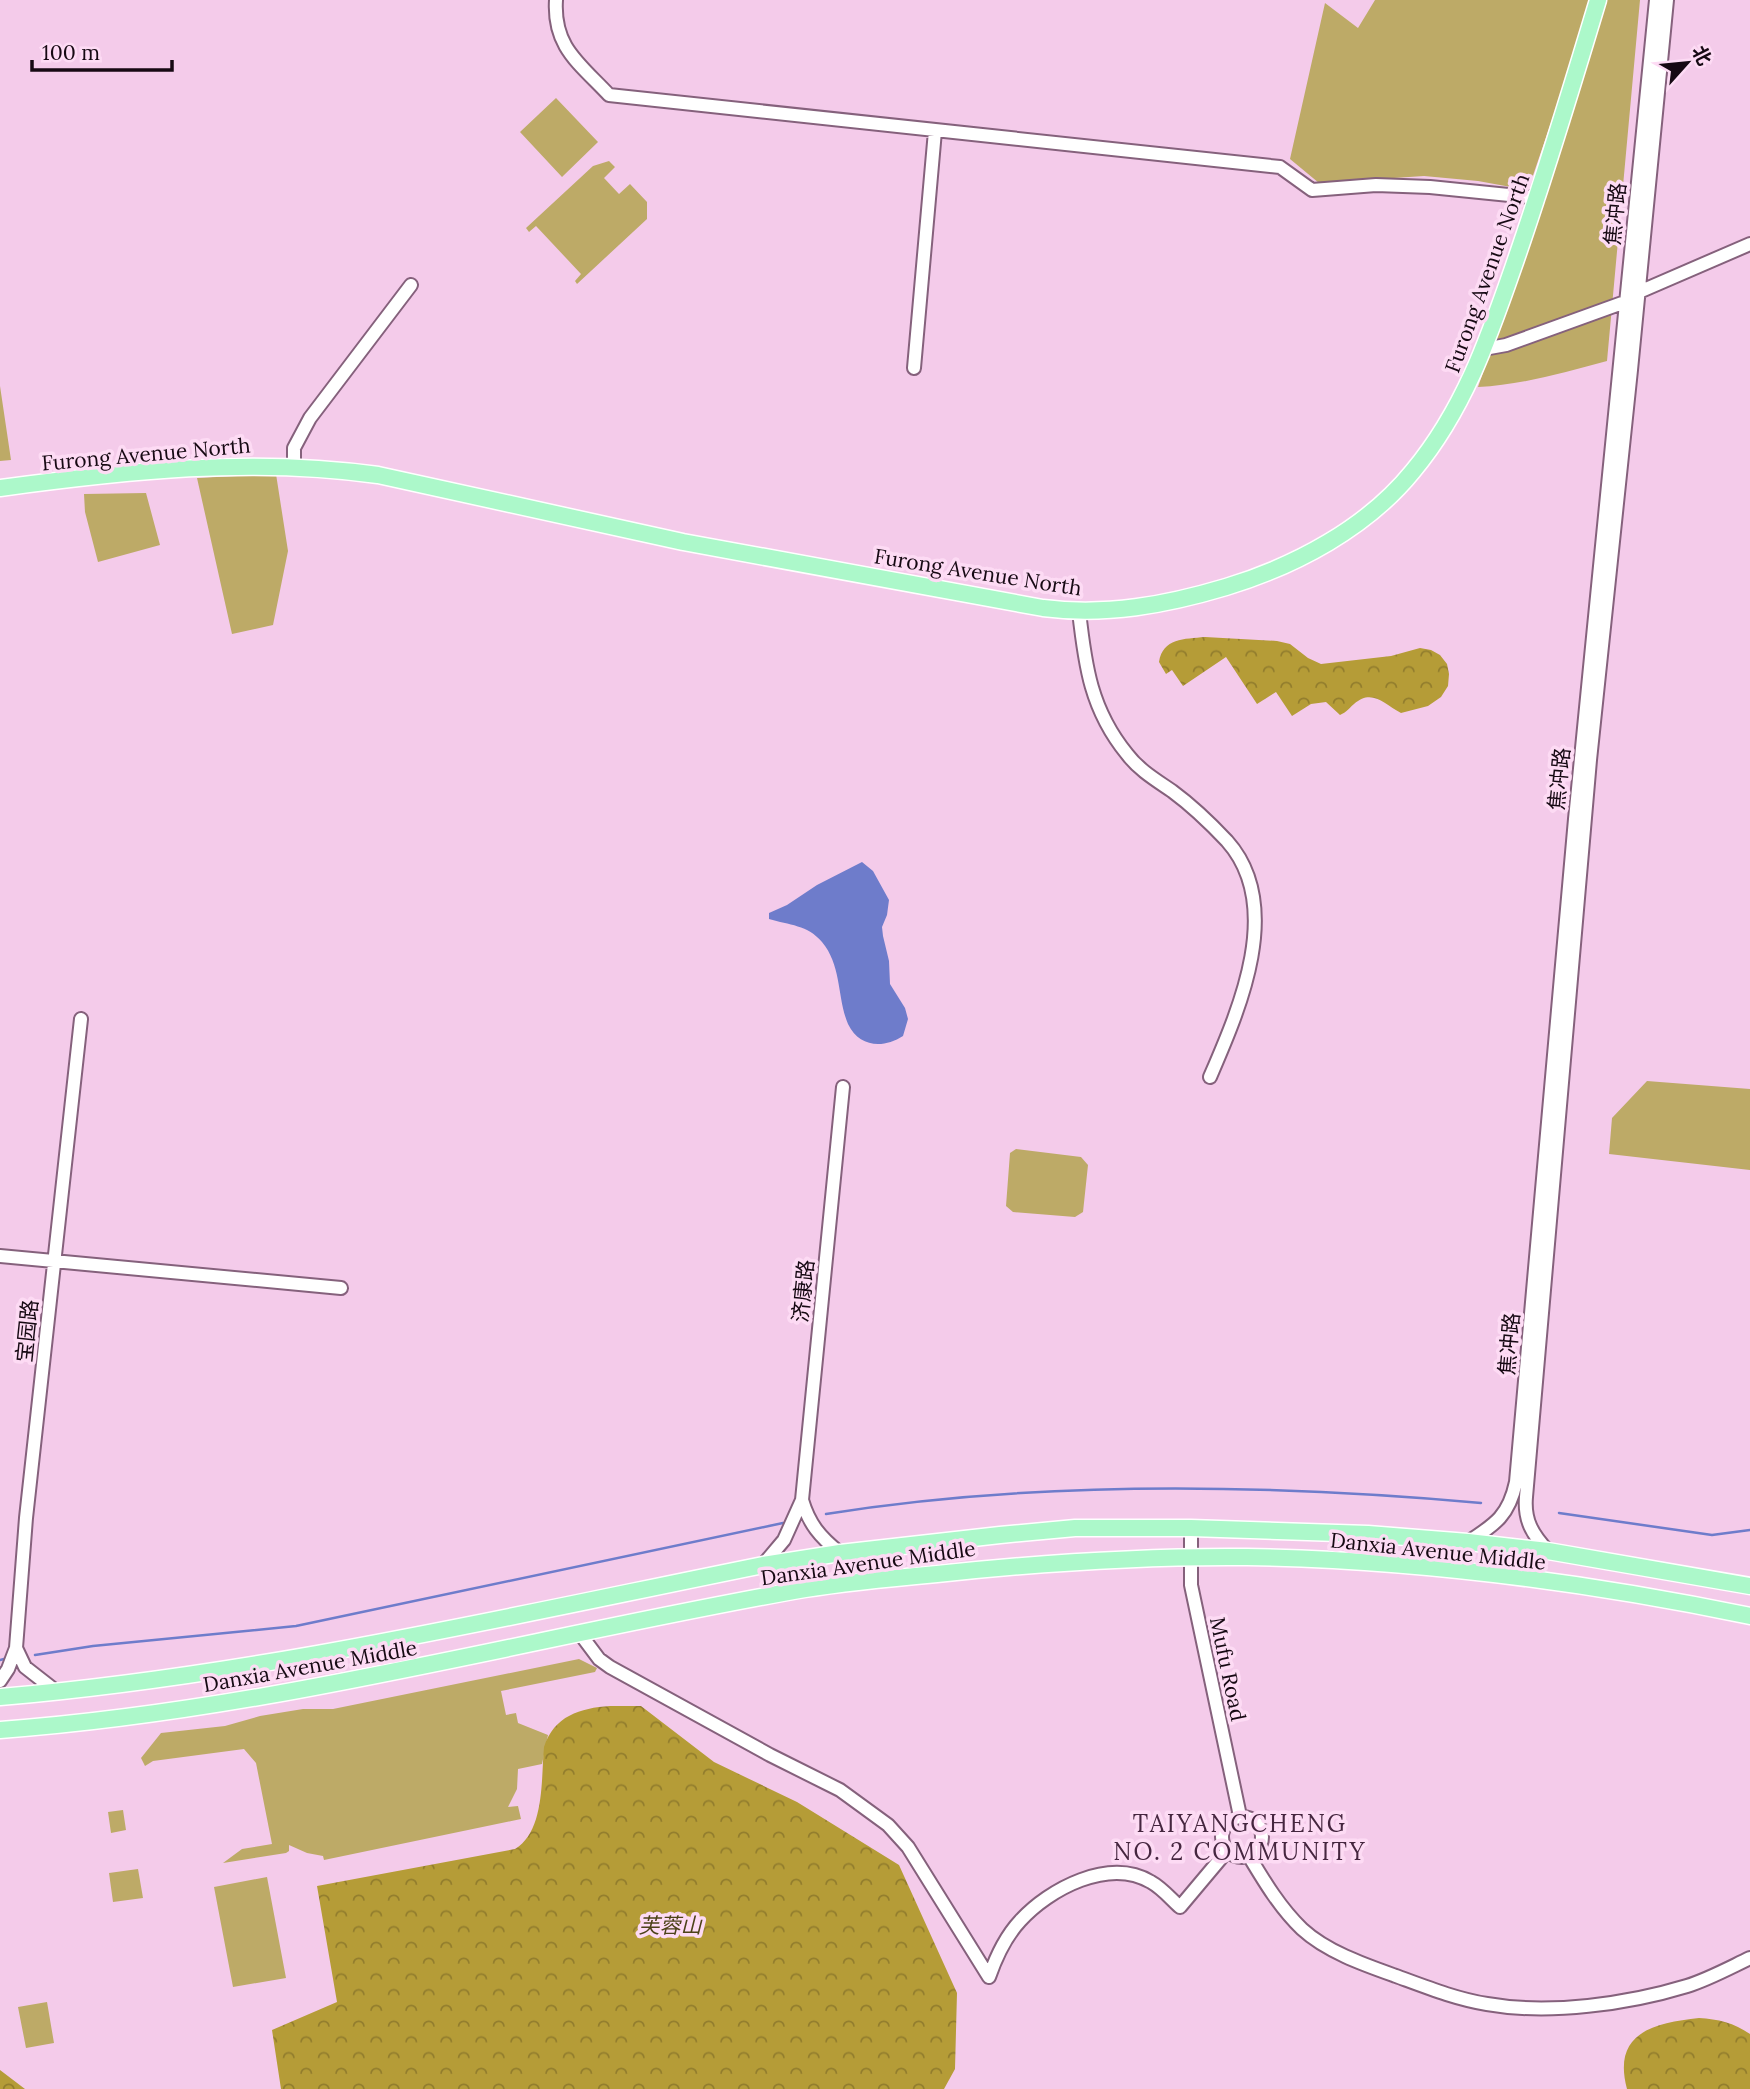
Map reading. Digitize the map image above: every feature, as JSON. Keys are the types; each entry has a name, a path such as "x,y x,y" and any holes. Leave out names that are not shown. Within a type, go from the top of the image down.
{"main road":[{"name":"Furong Avenue North","path":"0,488 172,468 332,468 378,475 683,542 1043,608 1079,611 1142,607 1198,596 1278,568 1326,544 1377,506 1413,472 1458,404 1484,349 1538,198 1598,0"},
{"name":"Danxia Avenue Middle","path":"0,1697 169,1678 296,1658 763,1565 840,1553 1075,1528 1191,1528 1368,1534 1468,1542 1548,1550 1750,1586"},
{"name":"Danxia Avenue Middle","path":"0,1730 164,1713 319,1686 793,1592 862,1581 1078,1561 1271,1558 1437,1569 1638,1595 1750,1616"}],"street":[{"path":"556,0 556,27 561,39 569,52 609,95 1280,167 1312,190 1376,185 1430,187 1538,198"},
{"name":"焦冲路","path":"1468,1542 1501,1518 1511,1502 1516,1482 1575,819 1656,0"},
{"name":"焦冲路","path":"1548,1550 1532,1532 1525,1507 1590,760 1667,0"},
{"path":"914,368 935,131"},
{"path":"1639,292 1750,244"},
{"path":"293,466 294,448 310,418 411,285"},
{"path":"1484,349 1506,345 1625,302"},
{"path":"1079,611 1087,675 1111,733 1136,765 1180,798 1226,841 1239,858 1250,882 1254,940 1244,994 1210,1077"},
{"name":"宝园路","path":"0,1681 16,1648 27,1508 81,1019"},
{"name":"济康路","path":"763,1565 784,1540 802,1500 843,1087"},
{"path":"0,1256 341,1288"},
{"name":"济康路","path":"802,1500 810,1524 824,1541 840,1553"},
{"name":"Mufu Road","path":"1191,1528 1191,1585 1240,1816"},
{"path":"581,1635 610,1667 770,1755 840,1790 888,1825 908,1847 989,1978 996,1958 1019,1921 1043,1900 1066,1887 1099,1876 1122,1874 1152,1883 1180,1907 1227,1851"},
{"path":"16,1648 25,1667 57,1692"},
{"path":"1240,1816 1252,1819 1262,1835 1259,1848 1249,1856 1238,1857 1227,1851 1221,1840 1224,1827 1233,1818 1240,1816"},
{"path":"1249,1856 1288,1913 1302,1929 1324,1945 1433,1990 1485,2004 1525,2008 1555,2007 1640,1997 1686,1986 1750,1958"}],"shaded area":[{"path":"1375,0 1593,0 1528,190 1478,181 1424,176 1319,183 1290,159 1325,3 1358,28"},
{"path":"1606,0 1640,0 1607,361 1527,381 1478,387 1543,200"},
{"path":"556,98 598,142 562,177 520,132"},
{"path":"609,161 615,167 604,178 619,194 630,184 647,202 647,219 577,284 575,281 581,274 536,226 529,232 526,228 593,166"},
{"path":"0,386 11,460 0,461"},
{"path":"276,474 288,551 273,625 232,634 197,478"},
{"path":"146,493 160,545 98,562 85,512 84,494"},
{"path":"1647,1081 1750,1089 1750,1170 1609,1154 1612,1118"},
{"path":"1016,1149 1081,1157 1088,1165 1083,1212 1075,1217 1013,1212 1006,1206 1010,1153"},
{"path":"579,1659 597,1668 595,1672 501,1691 506,1715 516,1713 518,1723 548,1735 542,1764 518,1769 517,1789 508,1807 518,1806 521,1819 324,1860 323,1856 289,1845 289,1851 286,1853 223,1863 242,1849 272,1844 256,1763 244,1749 153,1761 145,1766 141,1758 161,1733 225,1726 260,1716 303,1709 333,1709"},
{"path":"123,1810 126,1830 111,1833 108,1812"},
{"path":"138,1869 143,1898 113,1902 109,1873"},
{"path":"267,1877 286,1978 233,1987 214,1887"},
{"path":"47,2002 54,2043 26,2048 18,2007"}],"green space":[{"path":"1205,637 1290,644 1321,664 1391,656 1420,648 1431,650 1440,655 1447,664 1448,686 1441,697 1428,706 1401,713 1378,699 1367,697 1360,699 1340,715 1326,702 1311,704 1292,716 1276,692 1257,704 1226,657 1183,686 1172,670 1166,674 1159,662 1165,648 1176,641"},
{"name":"芙蓉山","path":"641,1706 714,1762 797,1802 899,1865 957,1993 955,2069 944,2089 281,2089 272,2030 337,2002 317,1886 515,1849 525,1841 537,1817 544,1747 548,1736 569,1716 588,1709"},
{"path":"1699,2018 1726,2022 1750,2034 1750,2089 1627,2089 1625,2055 1640,2034 1666,2023"},
{"path":"0,2070 25,2089 0,2089"}],"water":[{"path":"862,862 873,871 889,900 882,927 889,961 890,984 905,1008 908,1019 903,1036 880,1044 872,1044 858,1037 848,1024 833,961 817,936 791,924 769,919 769,913"}],"waterway":[{"path":"826,1514 988,1495 1153,1489 1319,1492 1481,1503"},
{"path":"1559,1513 1712,1535 1750,1530"},
{"path":"35,1655 93,1646 296,1626 783,1523"},
{"path":"0,1660 4,1659"}],"district":[{"name":"TAIYANGCHENG NO. 2 COMMUNITY","path":"1240,1837"}]}
